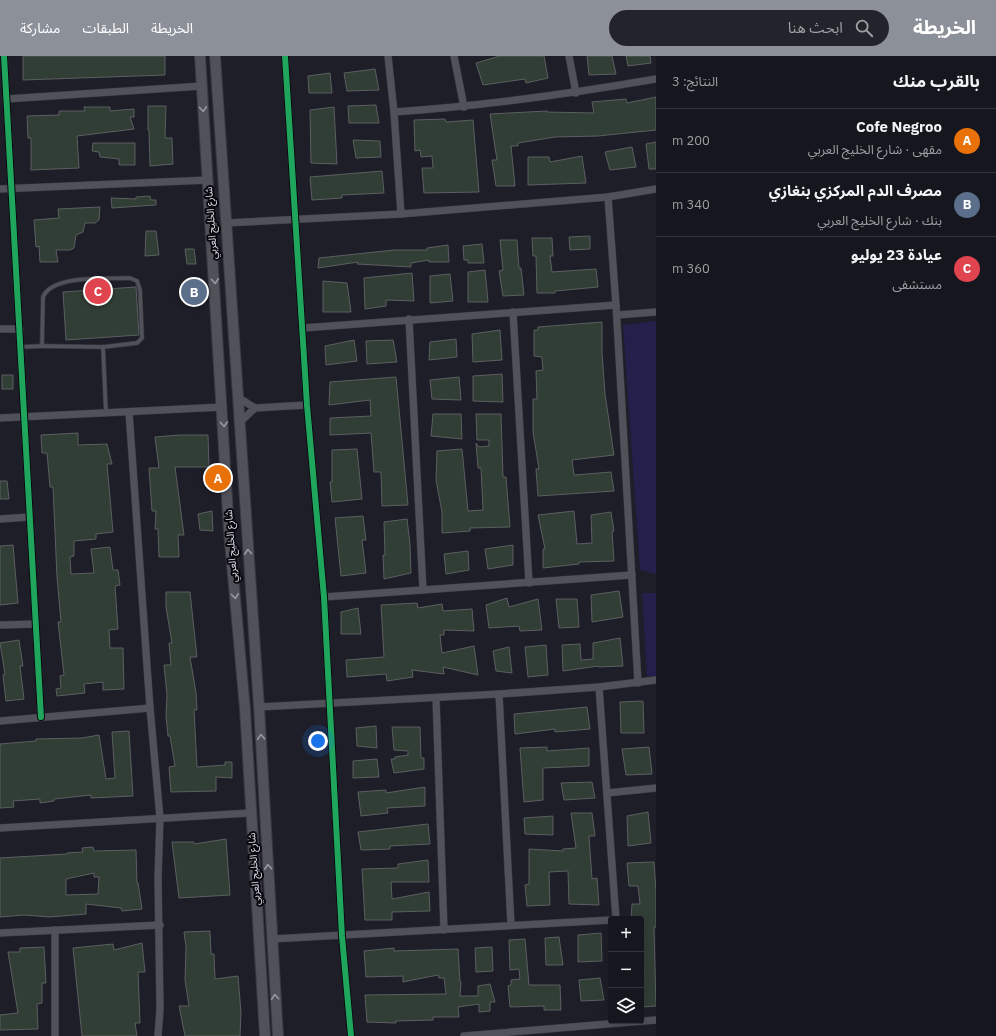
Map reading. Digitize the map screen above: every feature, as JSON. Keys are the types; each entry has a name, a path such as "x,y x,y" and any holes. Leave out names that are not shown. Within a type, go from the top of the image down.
{"main road":[{"name":"شارع الخليج العربي","path":"200,56 230,531 245,709 250,813 265,1036"},
{"name":"شارع الخليج العربي","path":"215,56 259,708 278,1036"},
{"path":"230,531 247,531"}],"street":[{"path":"4,56 10,188 20,329 19,347 41,718"},
{"path":"285,56 307,405 324,597 342,936 351,1036"},
{"path":"388,56 394,112 401,214"},
{"path":"454,56 464,107"},
{"path":"568,56 576,93"},
{"path":"394,112 464,107 576,93 656,79"},
{"path":"6,99 202,86"},
{"path":"0,189 208,180"},
{"path":"226,223 401,214 608,197 656,189"},
{"path":"608,197 617,315 638,683"},
{"path":"303,328 616,305"},
{"path":"513,312 529,583"},
{"path":"617,315 656,312"},
{"path":"409,320 423,590"},
{"path":"0,330 20,329"},
{"path":"238,398 255,408 307,405"},
{"path":"0,418 106,414 223,407"},
{"path":"240,422 255,408"},
{"path":"129,412 150,708 160,818 158,878 160,925 158,1036"},
{"path":"0,519 29,517"},
{"path":"324,597 632,575"},
{"path":"0,625 35,624"},
{"path":"259,708 599,687 656,680"},
{"path":"599,687 616,916"},
{"path":"499,694 511,925"},
{"path":"436,698 444,930"},
{"path":"0,721 150,708"},
{"path":"607,793 656,788"},
{"path":"0,828 250,813"},
{"path":"272,940 608,920"},
{"path":"0,933 160,925"},
{"path":"55,930 55,1036"},
{"path":"644,1021 656,1020"},
{"path":"464,1036 608,1023"}],"lane":[{"path":"19,347 103,347 137,343 142,338 140,290 136,281 130,278 69,281 61,282 45,292 42,317 42,346"},
{"path":"103,347 106,414"}],"shaded area":[{"path":"656,321 656,574 640,570 623,325"},
{"path":"642,593 656,593 656,676 647,677"}],"building":[{"path":"23,56 165,56 165,75 23,80"},
{"path":"500,56 544,56 548,78 526,83 525,79 483,85 476,63"},
{"path":"587,56 612,56 616,74 589,75"},
{"path":"626,56 650,56 651,63 628,66"},
{"path":"375,69 379,90 347,91 344,73"},
{"path":"330,73 332,93 309,93 308,76"},
{"path":"656,97 656,130 598,136 555,137 518,143 518,146 511,146 515,186 496,186 492,160 497,160 490,114 547,111 594,113 592,102 626,99 627,103"},
{"path":"376,105 379,123 349,123 348,106"},
{"path":"148,106 166,106 165,138 172,138 173,164 150,166"},
{"path":"84,107 110,107 110,111 134,109 134,117 130,117 134,129 77,136 79,168 31,170 31,138 28,138 27,116 59,115 59,111 85,111"},
{"path":"334,107 337,164 311,163 310,110"},
{"path":"445,119 446,122 473,120 479,192 424,193 422,168 433,168 432,156 421,157 420,150 415,151 414,120"},
{"path":"353,140 380,141 381,157 356,158"},
{"path":"656,142 656,169 649,169 646,144"},
{"path":"93,143 135,143 135,165 119,165 119,159 100,157 99,152 92,151"},
{"path":"632,147 636,167 610,170 605,152"},
{"path":"582,156 586,183 528,185 528,157 549,157 550,162"},
{"path":"382,171 384,193 342,195 342,198 312,200 310,177"},
{"path":"150,196 151,200 156,200 156,205 112,208 111,198 136,199 136,197"},
{"path":"100,207 99,220 95,223 85,223 83,232 76,235 74,248 70,250 56,250 58,262 40,262 39,246 36,247 34,220 59,218 58,209"},
{"path":"146,231 156,231 159,255 145,256"},
{"path":"590,236 590,249 570,250 569,237"},
{"path":"532,238 552,238 553,256 550,256 552,272 596,269 598,287 555,291 555,293 537,293 536,256 533,256"},
{"path":"500,240 517,240 519,268 521,268 524,295 503,296 499,271 503,270"},
{"path":"482,244 484,263 468,263 468,260 464,260 463,246"},
{"path":"448,245 449,262 429,262 429,260 411,263 411,267 357,264 358,262 318,268 319,258 394,250 427,250 427,248"},
{"path":"185,249 194,249 196,264 187,264"},
{"path":"485,270 488,302 468,302 468,272"},
{"path":"412,273 414,301 386,300 386,306 365,309 364,278"},
{"path":"450,274 453,301 430,303 430,276"},
{"path":"323,281 347,283 351,312 323,312"},
{"path":"136,287 139,335 66,340 63,292"},
{"path":"602,322 602,353 605,394 614,455 572,460 574,475 611,472 614,491 538,496 536,469 539,469 533,432 533,399 537,399 536,371 543,370 542,357 534,356 534,330 538,330 538,327"},
{"path":"500,330 502,360 473,362 472,334"},
{"path":"456,339 457,357 429,360 430,342"},
{"path":"354,340 357,361 326,365 325,346"},
{"path":"393,340 397,362 367,364 366,341"},
{"path":"502,374 503,402 473,401 473,376"},
{"path":"2,375 13,375 13,389 2,389"},
{"path":"396,377 408,505 382,506 381,472 374,472 371,433 330,435 330,418 371,416 370,400 329,405 330,382"},
{"path":"459,377 461,400 432,399 430,380"},
{"path":"433,414 461,414 462,439 431,436"},
{"path":"476,414 501,414 503,477 506,477 510,527 470,528 470,531 442,533 442,512 436,480 437,451 462,449 468,511 483,510 481,468 478,468 476,443 479,447 489,446 489,440 477,440"},
{"path":"78,433 78,445 107,444 112,464 107,464 113,532 96,534 96,539 74,541 74,556 70,557 71,574 94,573 91,549 110,547 113,570 118,570 120,585 115,586 118,629 109,630 110,648 123,648 124,689 103,690 103,682 84,684 85,693 57,696 56,689 61,688 60,676 64,675 58,622 61,622 57,577 53,487 50,487 47,453 42,453 41,435"},
{"path":"208,435 209,467 175,467 184,535 178,535 179,557 159,557 158,529 155,529 156,511 152,511 149,468 159,468 155,437"},
{"path":"357,449 362,499 332,502 330,482 332,482 332,450"},
{"path":"0,481 7,481 9,499 0,499"},
{"path":"212,511 213,531 200,530 198,514"},
{"path":"574,511 577,544 592,543 591,515 611,512 614,531 612,531 614,561 579,562 579,564 543,568 543,549 545,549 538,515"},
{"path":"363,516 366,540 362,540 366,573 341,576 335,518"},
{"path":"407,519 411,573 384,579 384,522"},
{"path":"13,545 18,603 0,605 0,546"},
{"path":"513,545 513,565 488,569 485,549"},
{"path":"468,551 469,570 446,574 444,554"},
{"path":"619,591 623,617 592,622 591,595"},
{"path":"166,592 190,592 197,657 190,657 196,693 197,710 194,710 197,767 225,765 225,762 232,762 232,778 216,777 216,791 171,792 169,767 175,766 170,736 168,736 166,716 167,695 164,665 171,665 169,643 172,643 166,607"},
{"path":"507,598 509,607 538,599 542,630 520,631 519,626 489,628 486,605"},
{"path":"556,599 577,599 579,627 559,628"},
{"path":"417,603 418,608 442,604 443,611 472,609 474,631 444,630 444,635 440,635 442,653 474,646 478,675 443,667 444,674 412,670 413,677 387,681 386,674 347,677 346,660 384,657 381,605"},
{"path":"358,608 361,634 341,634 341,612"},
{"path":"620,638 623,666 598,666 563,671 562,645 580,644 581,660 593,659 593,643"},
{"path":"19,640 23,666 20,666 24,699 6,701 3,675 5,674 0,643"},
{"path":"546,645 548,675 528,677 525,647"},
{"path":"509,647 512,673 496,671 493,651"},
{"path":"643,701 644,733 621,733 620,702"},
{"path":"587,707 590,729 555,732 555,729 515,734 514,714"},
{"path":"376,726 377,748 357,746 356,728"},
{"path":"392,727 420,727 421,758 424,758 424,769 394,773 391,759 408,755 408,751 394,750"},
{"path":"129,731 133,796 91,798 91,795 54,799 54,801 40,803 40,799 13,801 14,807 0,808 0,744 36,741 36,739 82,738 99,735 106,779 115,778 112,732"},
{"path":"547,747 547,751 589,748 589,766 543,768 543,800 524,802 520,748"},
{"path":"649,747 652,774 626,775 622,749"},
{"path":"377,759 379,777 353,778 353,761"},
{"path":"592,782 595,798 564,800 561,783"},
{"path":"425,787 425,806 387,808 388,813 361,816 358,792 386,790 386,793"},
{"path":"648,812 651,843 628,846 627,816"},
{"path":"571,813 592,813 595,836 589,836 592,879 597,878 599,905 569,904 568,871 549,872 550,905 527,906 525,885 529,884 529,849 563,851 563,849 576,848"},
{"path":"553,816 553,835 525,834 524,818"},
{"path":"428,824 430,844 390,846 390,849 361,850 358,832"},
{"path":"226,839 230,895 179,898 172,842 194,842 194,844"},
{"path":"93,847 94,851 136,850 137,883 142,909 122,911 121,908 86,904 86,914 50,917 24,915 0,917 0,858 67,854 83,852 82,848","holes":["94,873 94,877 99,877 98,894 66,895 66,879"]},
{"path":"428,860 429,882 391,882 392,899 429,892 430,911 392,912 392,920 365,920 362,869 398,868 398,864"},
{"path":"654,862 656,892 656,927 654,927 656,1006 644,1007 644,916 631,916 632,904 640,904 638,886 629,886 627,863"},
{"path":"210,931 211,954 214,954 215,979 238,976 241,1013 240,1036 185,1036 179,1006 189,1006 185,980 186,947 184,932"},
{"path":"601,933 602,961 578,962 578,935"},
{"path":"559,937 563,965 546,965 545,938"},
{"path":"525,939 529,985 560,985 561,1010 544,1010 544,1006 510,1007 508,986 511,985 511,980 520,979 519,969 510,970 509,940"},
{"path":"142,943 145,972 138,972 140,1023 135,1023 137,1036 82,1036 73,948 113,944 114,950"},
{"path":"44,947 46,983 42,983 42,1003 37,1004 38,1029 0,1030 0,1015 18,1013 8,952 20,952 20,948"},
{"path":"492,947 493,971 476,972 475,948"},
{"path":"394,948 394,951 458,949 461,982 460,996 478,996 478,986 490,984 495,1002 490,1002 490,1011 479,1012 479,1004 458,1007 459,1017 433,1017 433,1020 396,1021 396,1023 367,1022 365,995 446,994 444,978 439,978 438,975 403,982 403,976 366,977 364,951"},
{"path":"600,978 604,1000 581,1001 579,980"}],"cycle path":[{"path":"4,56 41,717"},
{"path":"285,56 307,405 324,597 342,936 351,1036"}],"place":[{"name":"عيادة 23 يوليو","path":"98,291"},
{"name":"مصرف الدم المركزي بنغازي","path":"194,292"},
{"name":"Cofe Negroo","path":"218,478"}]}
